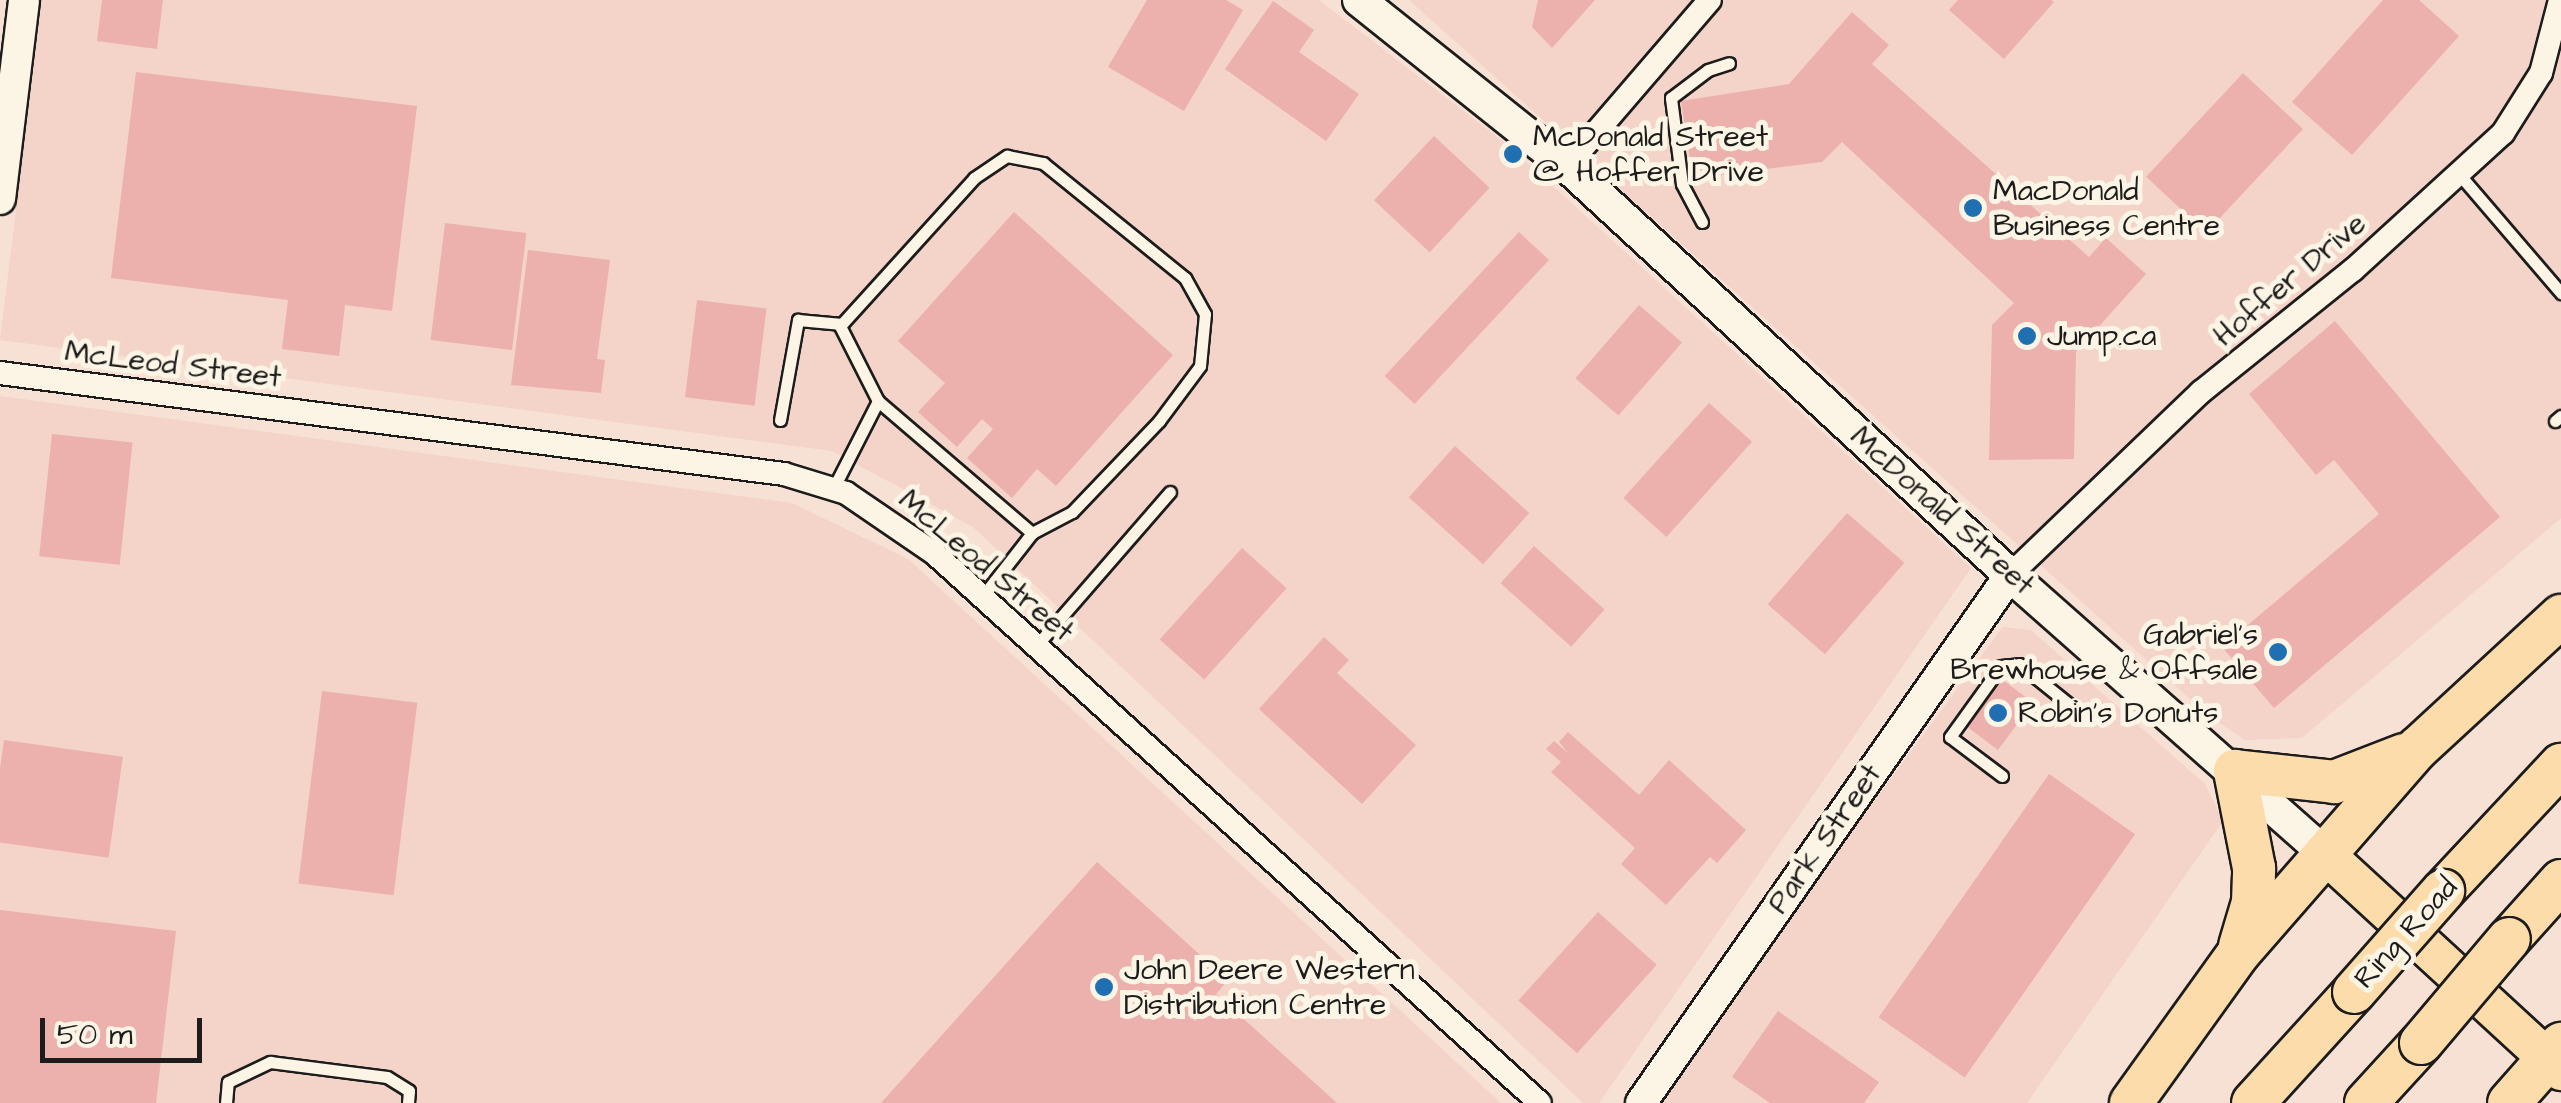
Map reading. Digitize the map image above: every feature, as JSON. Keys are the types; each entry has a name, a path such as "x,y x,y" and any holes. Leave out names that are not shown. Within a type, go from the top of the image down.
{"highway":[{"path":"2131,1103 2238,954 2418,748 2561,616"},
{"path":"2238,954 2253,902 2254,868 2235,771 2334,782 2418,748"},
{"name":"Ring Road","path":"2253,1103 2443,890 2561,765"},
{"path":"2366,1103 2561,882"},
{"path":"2509,1103 2557,1058"}],"main road":[{"name":"McDonald Street","path":"1359,0 1567,166 2010,574 2557,1058"}],"street":[{"path":"0,199 24,0"},
{"path":"1567,166 1710,0"},
{"name":"Hoffer Drive","path":"2010,574 2201,392 2353,270 2523,108 2548,54 2560,0"},
{"name":"McLeod Street","path":"0,373 784,474 833,489 889,520 982,597 1540,1103"},
{"name":"Park Street","path":"1641,1103 2010,574"}],"lane":[{"path":"1702,222 1682,184 1671,98 1708,70 1728,63"},
{"path":"982,597 1032,534 1072,512 1159,421 1200,366 1205,314 1185,278 1042,163 1008,156 974,178 842,324 839,334 878,401 1032,534"},
{"path":"2458,174 2561,293"},
{"path":"780,420 798,320 842,324"},
{"path":"833,489 878,401"},
{"path":"1036,646 1170,492"},
{"path":"2002,776 1950,737 2001,666 2020,664 2080,712"},
{"path":"226,1103 228,1082 270,1062 387,1077 410,1091 408,1103"}],"shaded area":[{"path":"42,0 1319,0 1509,146 1971,568 1599,1103 1583,1103 973,527 832,451 0,340"},
{"path":"1409,0 2561,0 2561,518 2302,738 2245,740 2208,715"},
{"path":"0,396 792,503 908,559 1501,1103 0,1103"},
{"path":"2003,627 2031,630 2205,784 2223,821 2027,1103 1662,1103 1750,969"}],"building":[{"path":"102,0 163,0 157,49 97,41"},
{"path":"1147,0 1226,0 1243,10 1184,111 1108,67"},
{"path":"1538,0 1595,0 1552,48 1532,27"},
{"path":"1958,0 2054,2 2004,59 1949,10"},
{"path":"2383,0 2419,0 2459,36 2352,155 2292,102"},
{"path":"1273,1 1314,30 1299,52 1359,94 1326,141 1225,69"},
{"name":"MacDonald Business Centre","path":"1852,12 1889,45 1872,64 2089,257 2106,238 2146,274 2076,352 2074,459 1989,460 1992,325 2014,303 1842,142 1822,162 1693,178 1681,101 1789,84"},
{"path":"136,72 417,106 392,311 345,305 339,356 282,349 288,300 111,278"},
{"path":"2243,73 2303,129 2206,233 2146,177"},
{"path":"1434,136 1490,188 1430,252 1374,200"},
{"path":"1014,212 1173,355 1056,486 1037,469 1012,498 967,458 993,429 982,419 957,447 918,412 945,383 898,341"},
{"path":"445,223 526,233 512,350 431,340"},
{"path":"1519,232 1549,260 1415,404 1385,376"},
{"path":"528,250 610,260 597,359 605,360 601,393 511,385"},
{"path":"697,300 766,309 755,406 685,397"},
{"path":"1639,305 1682,342 1618,416 1575,378"},
{"path":"2335,321 2500,517 2274,708 2222,647 2379,514 2334,460 2316,475 2249,394"},
{"path":"1709,403 1752,442 1666,537 1623,498"},
{"path":"52,434 133,442 120,565 39,556"},
{"path":"1455,446 1529,513 1483,564 1409,497"},
{"path":"1847,513 1904,563 1825,654 1768,604"},
{"path":"1534,546 1605,610 1571,647 1501,583"},
{"path":"1242,548 1287,588 1204,680 1160,639"},
{"path":"1324,637 1349,660 1337,673 1416,745 1362,804 1259,709"},
{"name":"Robin's Donuts","path":"1999,677 2033,703 1998,750 1963,724"},
{"path":"322,691 417,703 394,895 298,884"},
{"path":"1568,732 1639,795 1669,760 1746,830 1717,863 1710,857 1666,905 1621,864 1635,848 1551,772 1561,762 1546,749 1554,741 1568,753 1559,742"},
{"path":"4,740 123,757 109,858 0,842"},
{"path":"2049,774 2135,834 1965,1078 1879,1017"},
{"name":"John Deere Western Distribution Centre","path":"1097,862 1228,980 1216,994 1337,1103 881,1103"},
{"path":"0,910 176,931 156,1103 0,1103"},
{"path":"1598,912 1657,965 1577,1053 1518,1000"},
{"path":"1778,1011 1879,1082 1864,1103 1770,1103 1732,1077"}],"place":[{"name":"McDonald Street @ Hoffer Drive","path":"1513,154"},
{"name":"MacDonald Business Centre","path":"1973,208"},
{"name":"Jump.ca","path":"2027,336"},
{"name":"Gabriel's Brewhouse & Offsale","path":"2278,652"},
{"name":"Robin's Donuts","path":"1998,713"},
{"name":"John Deere Western Distribution Centre","path":"1104,987"}]}
